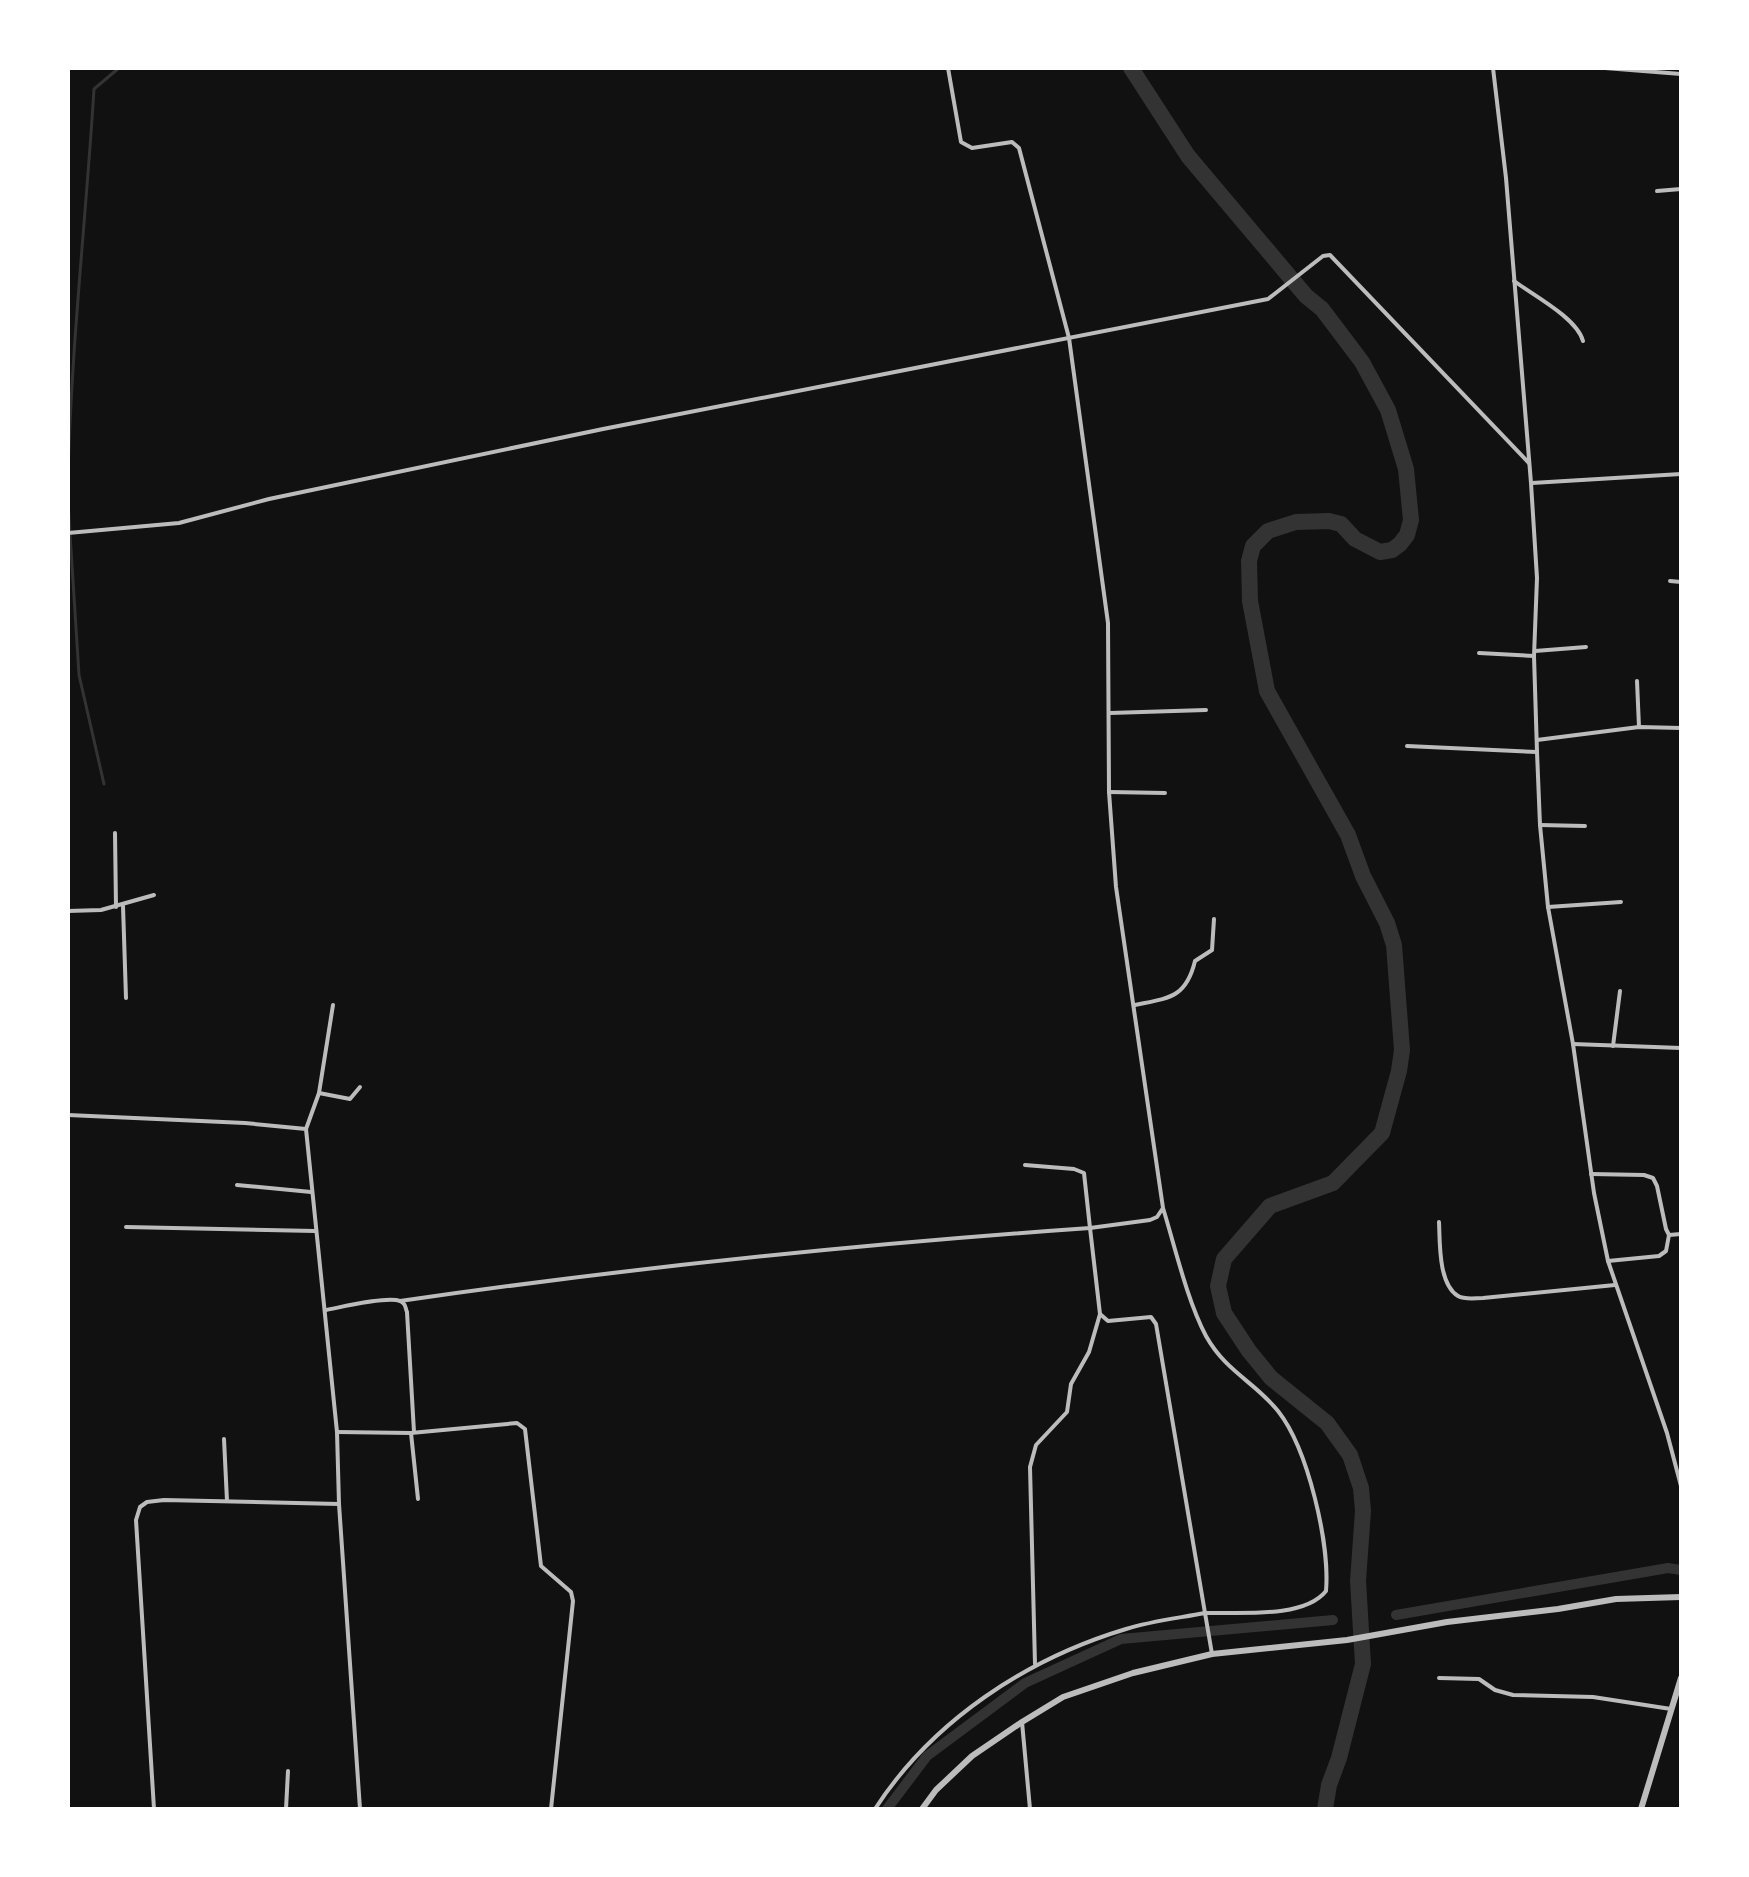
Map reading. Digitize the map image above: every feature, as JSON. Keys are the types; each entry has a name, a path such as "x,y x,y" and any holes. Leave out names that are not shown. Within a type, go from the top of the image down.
{"street":[{"path":"875,1809 896,1776 943,1728 1035,1665 1081,1644 1129,1628 1205,1613 1308,1606 1326,1591 1327,1577 1314,1495 1298,1443 1277,1410 1225,1365 1206,1335 1163,1208 1116,887 1109,792 1108,623 1069,338 1019,148 1012,142 972,148 961,142 948,68"},
{"path":"1493,68 1531,483 1537,578 1537,752 1548,907 1608,1261 1667,1433 1681,1486"},
{"path":"1605,68 1681,74 1681,132"},
{"path":"1657,191 1681,189"},
{"path":"68,533 179,523 269,499 603,429 1268,299 1325,255 1333,256 1529,463"},
{"path":"1514,281 1581,331 1583,341"},
{"path":"1531,483 1681,474"},
{"path":"1670,581 1681,582"},
{"path":"1479,653 1535,654 1586,647"},
{"path":"1637,681 1639,727"},
{"path":"1110,713 1206,710"},
{"path":"1537,740 1639,727 1681,728"},
{"path":"1407,746 1537,752"},
{"path":"1109,792 1165,793"},
{"path":"1540,825 1585,826"},
{"path":"115,833 116,907"},
{"path":"68,911 123,906 154,895"},
{"path":"1548,907 1621,902"},
{"path":"123,906 126,998"},
{"path":"1134,1005 1163,999 1184,988 1190,980 1195,961 1212,950 1214,919"},
{"path":"1613,1046 1620,991"},
{"path":"333,1005 319,1093 306,1129 337,1432 360,1809"},
{"path":"1573,1044 1681,1048"},
{"path":"319,1093 350,1099 360,1087"},
{"path":"68,1115 245,1123 306,1129"},
{"path":"1025,1165 1074,1169 1084,1173 1100,1314 1089,1352 1071,1384 1067,1412 1032,1454 1031,1554 1035,1665"},
{"path":"1591,1174 1644,1175 1653,1178 1669,1235 1663,1254 1608,1261"},
{"path":"237,1185 311,1192"},
{"path":"326,1310 590,1274 974,1236 1090,1228 1150,1220 1157,1217 1163,1208"},
{"path":"1439,1222 1441,1264 1446,1280 1457,1295 1466,1299 1615,1285"},
{"path":"126,1227 315,1231"},
{"path":"1669,1235 1681,1234"},
{"path":"400,1301 407,1312 418,1499"},
{"path":"1100,1314 1108,1321 1151,1317 1156,1324 1212,1654"},
{"path":"337,1432 412,1432 517,1423 525,1429 541,1566 571,1592 573,1601 551,1809"},
{"path":"224,1439 227,1502"},
{"path":"154,1809 137,1513 147,1502 185,1499 339,1504"},
{"path":"922,1809 936,1790 972,1756 1022,1722 1063,1697 1133,1673 1212,1654 1347,1640 1447,1622 1616,1599 1681,1597"},
{"path":"1439,1678 1479,1679 1495,1690 1513,1695 1593,1697 1673,1710"},
{"path":"1641,1809 1681,1678"},
{"path":"1022,1722 1030,1809"},
{"path":"286,1809 288,1771"}],"waterway":[{"path":"68,479 75,333 94,89 119,68"},
{"path":"1131,68 1188,156 1306,296 1322,309 1362,362 1388,410 1406,469 1411,520 1407,535 1392,550 1380,552 1355,539 1341,524 1329,521 1296,522 1268,531 1253,546 1249,561 1250,601 1267,691 1348,835 1394,945 1402,1050 1382,1133 1333,1183 1270,1206 1224,1259 1218,1286 1224,1313 1249,1351 1271,1378 1327,1423 1350,1455 1361,1488 1363,1511 1358,1581 1363,1664 1325,1809"},
{"path":"68,502 79,675 104,784"},
{"path":"1396,1615 1668,1568 1681,1570"},
{"path":"887,1809 927,1756 1025,1683 1121,1639 1333,1620"}]}
